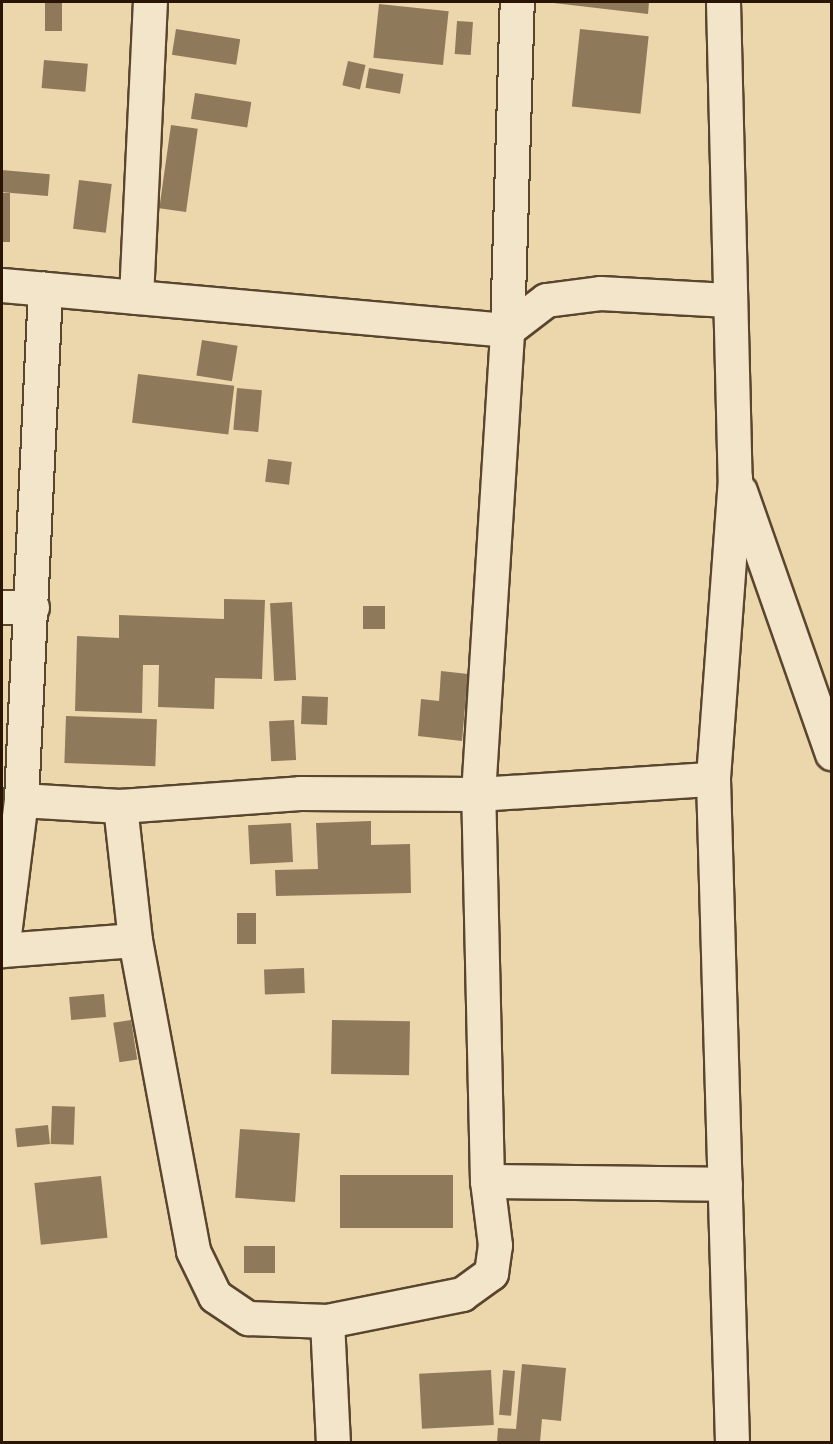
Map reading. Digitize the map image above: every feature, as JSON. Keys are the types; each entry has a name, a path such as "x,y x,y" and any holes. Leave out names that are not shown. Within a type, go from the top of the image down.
{"street":[{"path":"136,297 150,2"},
{"path":"120,806 135,940 193,1251 215,1296 248,1318 327,1320 462,1294 491,1273 495,1245 487,1181 478,794 507,330 517,2"},
{"path":"723,2 728,300 735,477 713,779 732,1443"},
{"path":"2,285 507,330 546,300 600,293 728,300"},
{"path":"45,289 17,607 21,801 2,950 135,940"},
{"path":"735,477 831,753"},
{"path":"21,801 120,806 300,794 478,794 713,779"},
{"path":"487,1181 725,1184"},
{"path":"327,1320 333,1443"}],"building":[{"path":"45,2 62,2 62,31 45,31"},
{"path":"545,2 649,2 648,14"},
{"path":"379,4 449,11 443,65 373,58"},
{"path":"457,21 473,22 471,55 455,54"},
{"path":"176,29 240,39 236,65 172,55"},
{"path":"580,29 649,36 640,114 572,107"},
{"path":"44,60 88,64 85,92 42,88"},
{"path":"348,61 366,65 360,89 342,85"},
{"path":"369,68 403,74 400,94 366,88"},
{"path":"195,93 251,102 247,128 191,119"},
{"path":"171,125 198,129 186,212 159,208"},
{"path":"2,170 50,174 48,196 2,192"},
{"path":"79,180 112,184 106,233 73,229"},
{"path":"2,193 10,193 10,242 2,242"},
{"path":"202,340 238,346 232,381 196,376"},
{"path":"138,374 234,386 228,434 132,423"},
{"path":"237,388 262,390 258,432 233,430"},
{"path":"268,459 292,462 289,485 265,482"},
{"path":"224,599 265,600 262,679 215,678 214,709 158,707 159,665 143,665 142,713 75,711 77,636 119,638 119,615 224,619"},
{"path":"292,602 296,680 274,681 270,603"},
{"path":"363,606 385,606 385,629 363,629"},
{"path":"441,671 468,674 462,741 418,736 421,699 439,701"},
{"path":"302,696 328,697 327,725 301,724"},
{"path":"66,716 157,719 155,766 64,763"},
{"path":"294,720 296,760 271,761 269,721"},
{"path":"371,821 371,845 410,844 411,893 276,896 275,870 318,869 316,823"},
{"path":"291,823 293,862 250,864 248,825"},
{"path":"237,913 256,913 256,944 237,944"},
{"path":"304,968 305,993 265,994 264,969"},
{"path":"104,994 106,1017 71,1020 69,997"},
{"path":"131,1020 137,1060 119,1062 113,1023"},
{"path":"332,1020 410,1021 409,1075 331,1074"},
{"path":"52,1106 75,1107 74,1145 51,1144"},
{"path":"48,1125 50,1144 17,1147 15,1128"},
{"path":"240,1129 300,1133 295,1202 235,1198"},
{"path":"340,1175 453,1175 453,1228 340,1228"},
{"path":"101,1176 107,1238 41,1245 34,1183"},
{"path":"244,1246 275,1246 275,1273 244,1273"},
{"path":"522,1364 566,1368 561,1421 542,1419 540,1442 497,1442 498,1428 516,1429"},
{"path":"491,1370 494,1425 422,1429 419,1374"},
{"path":"503,1370 515,1371 511,1416 499,1415"}]}
